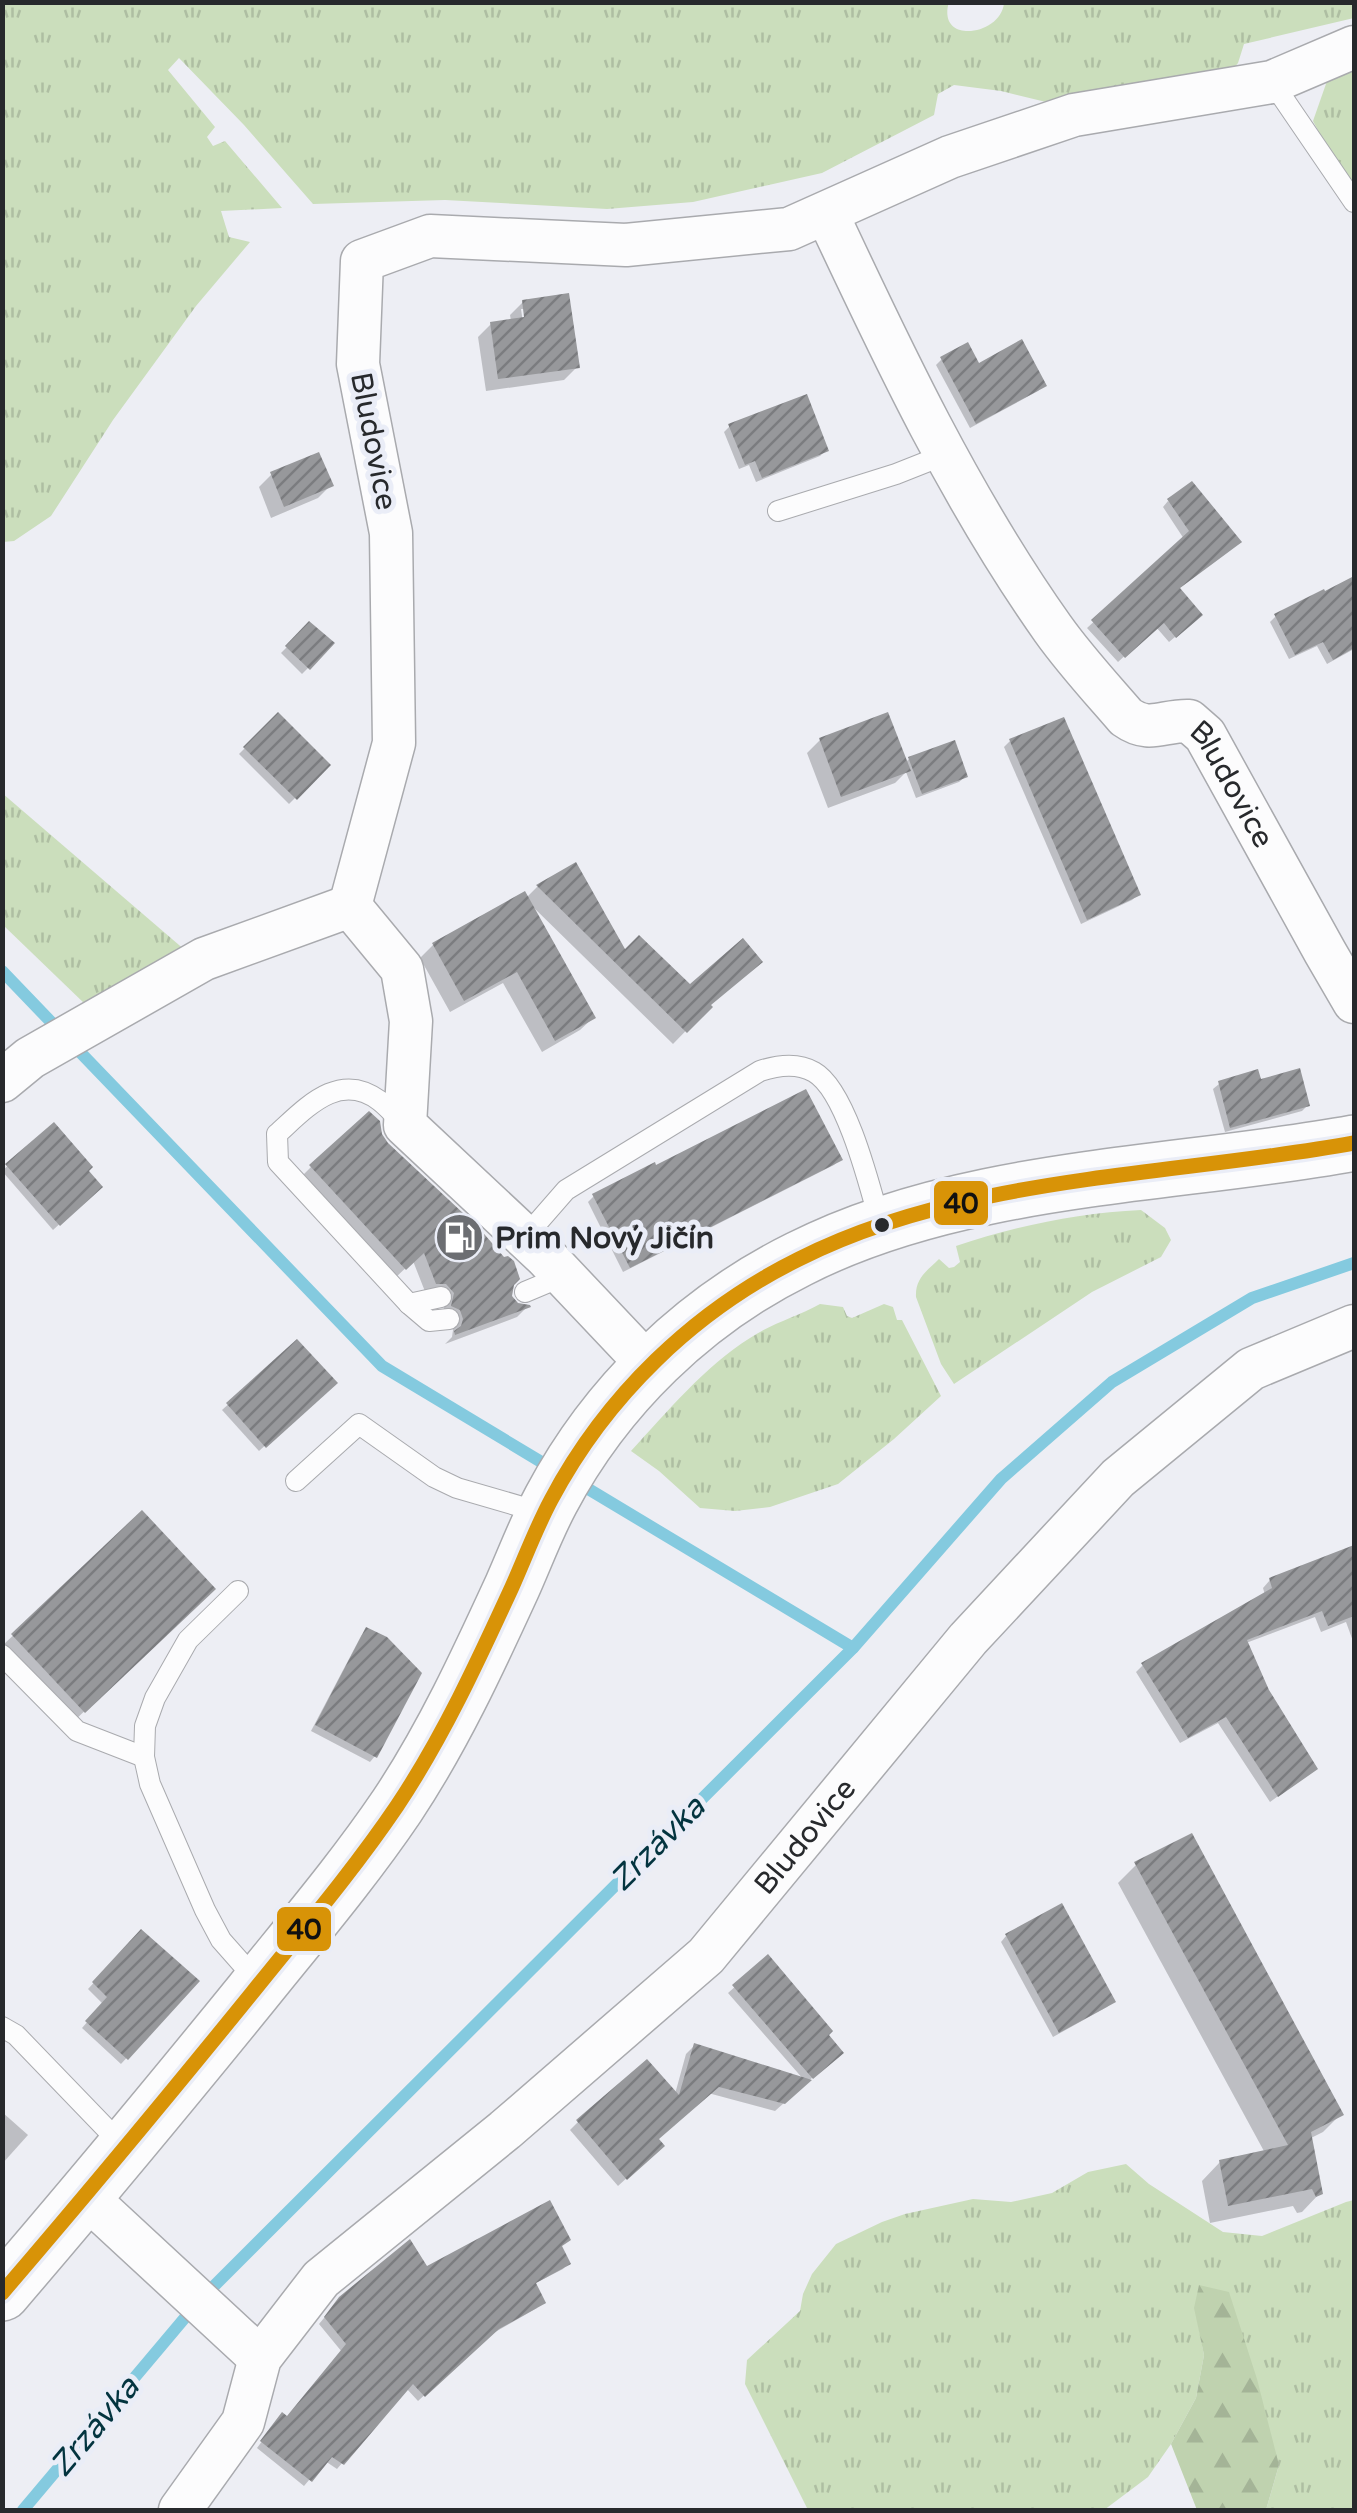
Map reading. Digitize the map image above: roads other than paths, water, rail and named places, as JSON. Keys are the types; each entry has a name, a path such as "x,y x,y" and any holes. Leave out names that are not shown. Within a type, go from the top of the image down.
{"main road":[{"path":"2,2293 355,1864 418,1772 474,1666 557,1490 604,1416 650,1366 710,1312 760,1279 836,1241 932,1209 1043,1186 1282,1156 1354,1143"}],"street":[{"name":"Bludovice","path":"350,906 394,743 392,532 358,364 362,262 430,236 626,245 789,229 950,157 1074,115 1272,82 1354,47"},
{"name":"Bludovice","path":"826,214 944,455 1056,633 1126,717 1149,727 1189,721 1206,734 1354,1002"},
{"path":"2,1081 30,1058 204,959 350,906 402,969 411,1022 405,1125 538,1265 650,1366"},
{"name":"Bludovice","path":"180,2510 243,2422 248,2347 321,2280 505,2130 706,1956 968,1638 1118,1478 1250,1369 1354,1326"},
{"path":"85,2196 248,2347"}],"lane":[{"path":"1272,82 1354,202"},
{"path":"778,512 944,455"},
{"path":"538,1265 566,1190 760,1072 788,1065 812,1070 830,1087 853,1135 880,1225"},
{"path":"405,1125 378,1099 354,1089 321,1095 276,1134 278,1162 410,1304 429,1321 449,1319"},
{"path":"410,1304 441,1297"},
{"path":"296,1481 359,1424 434,1477 457,1488 557,1490"},
{"path":"238,1591 188,1640 154,1698 145,1726 144,1757 150,1784 205,1910 222,1940 259,1984"},
{"path":"2,1656 77,1731 144,1757"},
{"path":"2,2027 16,2035 124,2148"}],"waterway":[{"path":"2,971 382,1366 553,1469"},
{"name":"Zrzávka","path":"23,2510 199,2301 853,1648 1001,1479 1112,1382 1252,1298 1354,1263"},
{"path":"575,1481 853,1648"}],"place":[{"name":"Prim Nový Jičín","path":"460,1238"}]}
